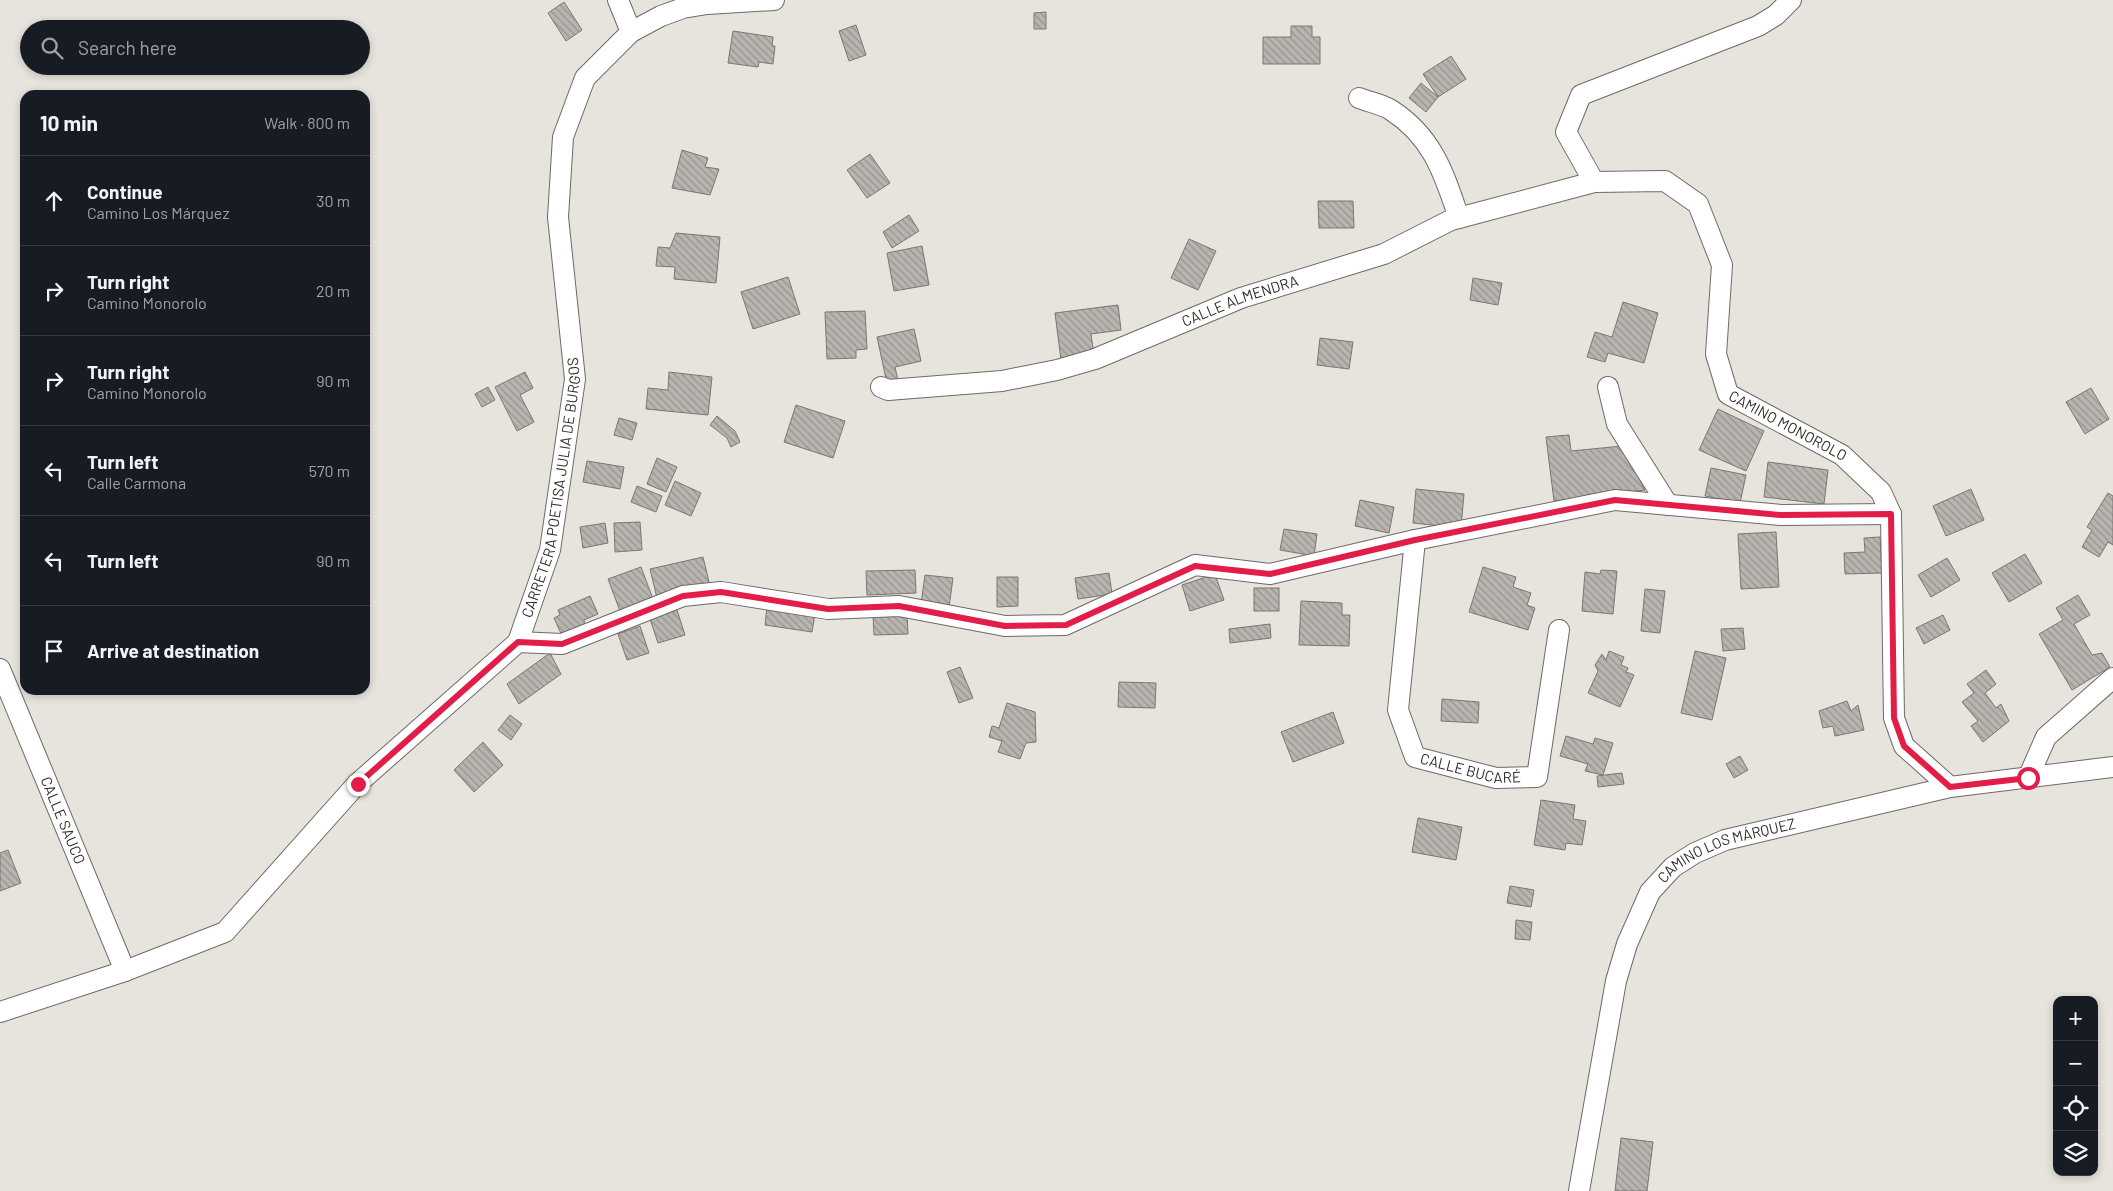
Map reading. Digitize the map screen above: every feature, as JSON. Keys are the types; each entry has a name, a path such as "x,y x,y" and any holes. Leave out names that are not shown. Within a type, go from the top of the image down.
{"street":[{"path":"618,0 631,32"},
{"name":"CARRETERA POETISA JULIA DE BURGOS","path":"0,1012 124,972 225,932 358,784 518,642 550,550 575,379 558,217 563,137 585,78 631,32 683,8 731,2 774,0"},
{"path":"1594,182 1566,132 1581,95 1758,26 1776,15 1790,0"},
{"path":"1359,98 1390,109 1420,132 1444,173 1458,218"},
{"name":"CAMINO MONOROLO","path":"1594,182 1665,181 1698,204 1722,265 1716,354 1728,394 1842,455 1881,492 1891,514 1894,718 1904,746 1950,787"},
{"name":"CALLE ALMENDRA","path":"881,387 888,390 1002,381 1095,359 1241,298 1384,254 1458,218 1594,182"},
{"path":"1608,387 1617,424 1668,505"},
{"path":"518,642 562,644 683,596 721,592 828,609 899,606 1005,626 1066,625 1195,566 1270,574 1415,540 1615,500 1781,515 1891,514"},
{"name":"CALLE BUCARÉ","path":"1415,540 1398,710 1415,757 1496,778 1537,777 1559,630"},
{"name":"CALLE SAUCO","path":"0,669 124,972"},
{"path":"2028,778 2046,737 2113,678"},
{"name":"CAMINO LOS MÁRQUEZ","path":"1579,1191 1616,981 1627,944 1650,892 1673,867 1695,853 1725,840 1950,787 2113,767"}],"building":[{"path":"564,2 582,30 566,41 548,13"},
{"path":"1046,12 1046,29 1034,29 1034,13"},
{"path":"856,25 866,55 849,61 839,31"},
{"path":"1291,26 1312,26 1312,37 1320,37 1320,64 1263,64 1263,37 1291,37"},
{"path":"733,31 773,37 772,46 775,46 773,64 759,62 758,67 728,63"},
{"path":"1451,56 1466,79 1438,97 1423,74"},
{"path":"1421,83 1438,97 1426,112 1409,98"},
{"path":"682,150 708,158 705,167 719,169 710,195 672,188"},
{"path":"870,154 890,183 867,198 847,170"},
{"path":"1318,201 1353,201 1354,228 1319,228"},
{"path":"909,215 919,231 892,248 883,232"},
{"path":"676,233 720,237 716,283 674,279 675,267 656,266 658,247 670,248"},
{"path":"1189,239 1216,251 1198,290 1171,278"},
{"path":"922,246 929,285 894,291 887,253"},
{"path":"788,277 800,314 753,329 741,292"},
{"path":"1473,278 1502,283 1498,305 1470,300"},
{"path":"1623,302 1658,313 1644,363 1608,353 1605,362 1587,357 1595,332 1612,337"},
{"path":"1118,305 1121,330 1091,334 1094,356 1061,360 1055,313"},
{"path":"865,311 867,349 856,350 856,358 827,359 825,312"},
{"path":"914,329 921,361 895,367 899,385 888,388 877,337"},
{"path":"1320,338 1353,342 1349,369 1317,365"},
{"path":"525,372 533,388 520,395 534,422 517,431 495,387"},
{"path":"669,372 712,377 708,415 646,409 648,388 668,390"},
{"path":"488,387 495,400 482,407 475,394"},
{"path":"2091,388 2109,419 2085,434 2066,402"},
{"path":"796,405 845,421 833,458 784,442"},
{"path":"1718,409 1764,431 1746,471 1699,450"},
{"path":"717,416 735,431 740,442 731,447 727,438 710,425"},
{"path":"619,418 637,423 632,440 614,435"},
{"path":"1569,435 1571,451 1622,446 1645,490 1554,501 1546,437"},
{"path":"657,458 677,467 666,492 647,484"},
{"path":"587,461 624,467 620,489 583,482"},
{"path":"1768,462 1828,470 1824,504 1764,497"},
{"path":"1711,468 1746,475 1740,503 1705,496"},
{"path":"675,481 701,493 691,516 665,505"},
{"path":"637,486 662,496 656,512 631,502"},
{"path":"1416,489 1464,494 1461,528 1413,523"},
{"path":"1971,489 1984,520 1946,536 1933,506"},
{"path":"2108,493 2113,496 2113,545 2108,542 2099,557 2082,547 2092,530 2087,527"},
{"path":"1360,500 1394,507 1389,533 1355,526"},
{"path":"640,522 642,550 615,552 614,523"},
{"path":"605,523 608,543 583,548 580,527"},
{"path":"1284,529 1317,534 1314,556 1280,550"},
{"path":"1776,532 1779,587 1741,589 1738,534"},
{"path":"1880,537 1882,573 1845,574 1844,553 1865,552 1864,538"},
{"path":"2025,554 2042,583 2009,602 1992,573"},
{"path":"703,557 710,586 657,598 650,569"},
{"path":"1947,558 1960,580 1931,597 1918,575"},
{"path":"641,567 653,599 620,611 608,579"},
{"path":"1483,567 1516,577 1513,587 1531,593 1527,605 1535,608 1528,630 1469,612"},
{"path":"915,570 916,593 867,595 866,571"},
{"path":"1601,570 1617,571 1613,614 1582,611 1585,572 1600,574"},
{"path":"1109,573 1112,594 1078,599 1075,578"},
{"path":"1215,574 1224,600 1190,611 1182,585"},
{"path":"925,575 953,578 949,607 921,604"},
{"path":"997,577 1018,577 1018,606 997,607"},
{"path":"1254,588 1279,588 1279,611 1254,611"},
{"path":"1645,589 1665,591 1660,633 1641,631"},
{"path":"2078,595 2090,615 2074,624 2092,655 2102,653 2110,667 2072,690 2039,634 2063,620 2056,608"},
{"path":"590,596 598,614 584,620 585,628 563,638 554,618 560,615 558,610"},
{"path":"1301,601 1342,603 1342,615 1350,615 1349,646 1299,645"},
{"path":"767,607 815,614 812,632 765,625"},
{"path":"677,610 685,635 658,643 650,619"},
{"path":"907,614 908,634 874,635 873,615"},
{"path":"1943,615 1950,630 1924,644 1916,628"},
{"path":"1270,624 1271,638 1230,643 1229,629"},
{"path":"640,626 649,653 627,660 618,634"},
{"path":"1743,628 1745,649 1723,651 1721,629"},
{"path":"1609,651 1624,657 1621,665 1628,668 1626,672 1634,675 1620,707 1588,693 1598,671 1595,665 1602,654 1606,660"},
{"path":"1695,651 1726,658 1712,720 1681,713"},
{"path":"550,653 561,674 519,704 507,684"},
{"path":"960,667 973,698 959,703 947,672"},
{"path":"1986,670 1996,684 1985,693 1996,708 2001,704 2009,721 1983,742 1971,726 1978,721 1962,702 1974,693 1967,684"},
{"path":"1119,682 1156,683 1155,708 1118,707"},
{"path":"1442,699 1479,702 1478,723 1441,721"},
{"path":"1847,701 1851,711 1858,705 1864,730 1835,736 1833,726 1823,728 1819,711"},
{"path":"1007,703 1035,712 1036,742 1026,743 1020,759 998,752 1002,741 989,737 992,726 999,728"},
{"path":"1333,712 1344,743 1293,762 1281,732"},
{"path":"510,715 522,724 511,740 498,730"},
{"path":"1566,736 1593,744 1595,738 1613,743 1603,775 1585,771 1588,764 1560,756"},
{"path":"483,742 503,765 474,792 454,770"},
{"path":"1740,756 1748,770 1734,778 1726,764"},
{"path":"1622,773 1624,784 1598,787 1597,776"},
{"path":"1541,800 1575,805 1573,819 1586,821 1582,845 1566,843 1565,850 1534,845"},
{"path":"1418,818 1462,827 1456,860 1412,852"},
{"path":"8,850 21,883 0,891 0,853"},
{"path":"1510,886 1534,890 1531,907 1507,903"},
{"path":"1516,920 1532,922 1530,940 1515,939"},
{"path":"1621,1138 1653,1142 1647,1191 1615,1191"}],"route":[{"path":"358,784 518,642 562,644 683,596 721,592 828,609 899,606 1005,626 1066,625 1195,566 1270,574 1415,540 1462,533 1615,500 1781,515 1891,514 1894,718 1904,746 1950,787 2028,778"}]}
